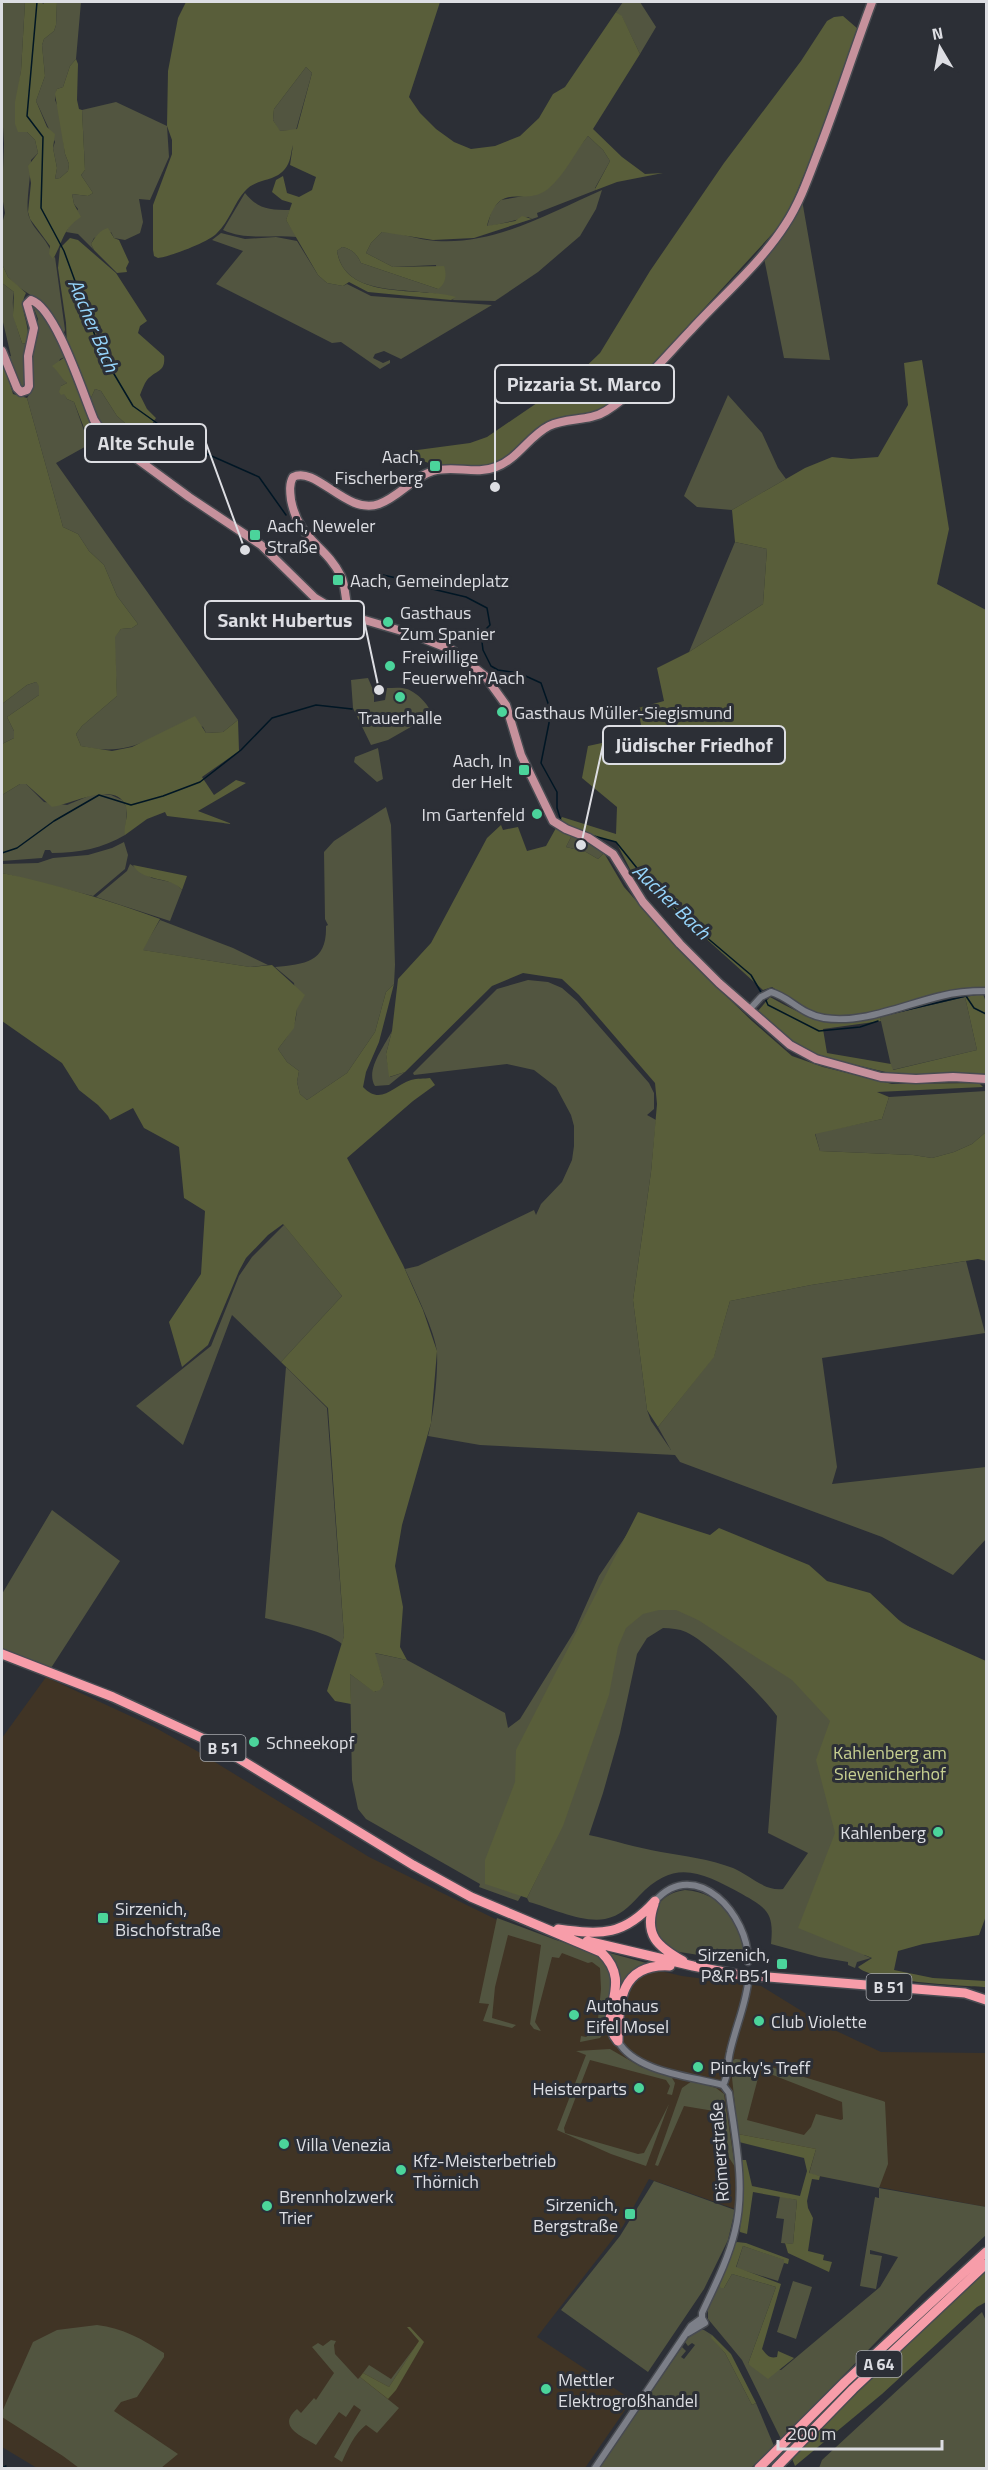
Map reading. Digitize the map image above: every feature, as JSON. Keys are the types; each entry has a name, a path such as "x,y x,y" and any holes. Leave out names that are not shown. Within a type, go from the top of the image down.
{"highway":[{"name":"B 51","path":"2,1654 112,1697 215,1744 412,1865 471,1897 570,1937 752,1979 965,1993"},
{"path":"541,1926 602,1933 628,1924 655,1901"},
{"path":"655,1901 650,1928 657,1943 672,1955 693,1966"},
{"path":"570,1937 601,1952 614,1968 616,1984 610,2016 613,2034 618,2041"},
{"path":"618,2041 619,2011 626,1985 636,1972 651,1966 693,1966"},
{"path":"965,1993 987,2000"},
{"name":"A 64","path":"759,2469 844,2382 987,2252"},
{"name":"A 64","path":"776,2469 853,2389 987,2264"}],"main road":[{"path":"872,2 826,134 797,204 784,226 755,261 643,379 605,411 592,417 564,421 547,427 510,460 497,467 481,471 434,471 377,505 354,504 301,475 293,477 290,482 291,498 298,522 307,537 328,557 339,572 345,585 348,610 351,616 406,632 452,650 479,670 496,688 506,705 521,756 549,816 562,827 597,843 613,854 651,912 696,961 790,1046 816,1059 865,1073 897,1079 987,1079"},
{"path":"2,351 18,390 27,390 29,386 28,356 34,328 27,304 30,300 36,302 55,326 91,414 98,428 106,436 189,497 261,545 310,594 335,610 348,610"},
{"name":"B 51","path":"965,1993 987,1995"}],"street":[{"path":"749,1010 764,995 776,993 803,1012 813,1016 843,1019 863,1017 942,995 963,991 987,991"},
{"path":"655,1901 665,1891 683,1885 713,1893 734,1912 740,1923 747,1946 748,1962"},
{"name":"Römerstraße","path":"595,2469 694,2323 704,2321 702,2313 733,2238 738,2208 738,2169 729,2091 723,2085 727,2076 730,2051 752,1979"},
{"path":"618,2041 628,2054 645,2065 723,2085"}],"shaded area":[{"path":"46,1677 154,1727 369,1857 546,1944 682,1976 761,1986 826,2026 881,2052 986,2053 986,2207 809,2174 816,2150 738,2134 742,2173 741,2211 649,2179 623,2226 537,2337 632,2400 585,2468 37,2468 2,2447 2,1738"}],"green space":[{"path":"25,2 16,112 27,132 35,140 38,153 31,160 28,213 33,225 48,245 53,258 55,257 65,330 63,335 44,304 17,286 8,277 2,264 2,224 5,213 2,196 4,144 2,4"},
{"path":"25,2 42,2 43,4 57,2 54,31 44,39 42,45 45,76 36,101 47,127 55,134 53,148 57,168 55,179 68,171 69,164 65,154 55,94 57,89 63,87 70,66 76,59 78,64 77,100 79,109 82,110 85,170 81,175 93,193 88,196 72,194 81,217 66,231 53,259 49,254 50,246 30,219 28,212 31,183 28,166 38,153 35,140 27,132 18,132 15,124"},
{"path":"57,2 81,2 76,59 70,66 63,87 57,89 55,100 60,112 65,154 69,164 68,171 55,179 57,168 53,148 55,142 36,101 45,76 42,45 44,39 54,31"},
{"path":"186,2 440,2 409,97 420,113 436,129 454,142 471,149 495,146 520,136 539,118 553,94 565,87 616,12 622,16 640,54 593,129 622,157 645,174 663,173 617,182 596,190 610,161 603,150 588,136 560,177 548,189 538,194 505,198 498,202 487,226 515,221 522,216 532,219 474,238 433,240 382,232 371,243 366,253 393,267 444,266 445,279 438,289 361,263 354,252 346,248 342,247 337,251 343,267 354,278 369,285 456,297 451,300 368,292 349,282 343,286 327,283 318,275 286,220 292,203 282,200 272,192 276,180 283,176 287,193 299,197 312,190 316,177 290,165 293,145 289,161 283,171 245,191 225,223 213,237 189,249 158,258 154,256 153,250 153,205 172,154 172,140 167,126 168,71 178,18","holes":["306,67 312,73 297,129 280,131 273,120 274,109"]},
{"path":"623,2 640,2 656,27 640,54 622,17 616,12"},
{"path":"843,16 858,29 824,127 785,220 642,376 608,405 593,413 543,426 524,440 511,454 492,466 476,468 434,465 418,459 410,451 470,443 487,437 575,377 600,353 650,271 724,163 801,61 827,21"},
{"path":"306,67 312,73 296,130 279,131 273,120 274,109"},
{"path":"116,102 167,126 169,157 150,200 139,199 143,222 140,233 125,240 114,238 111,232 94,238 91,244 94,250 78,234 66,232 78,209 74,204 72,194 88,196 93,193 81,175 85,170 82,110"},
{"path":"588,136 603,150 610,161 596,190 537,213 538,217 532,219 528,217 487,227 492,209 501,200 529,195 576,151"},
{"path":"602,190 596,209 580,236 538,272 495,301 451,300 454,299 439,294 368,285 354,278 343,267 337,251 342,247 346,248 354,252 361,263 438,289 436,265 393,267 366,253 371,243 382,232 436,241 480,238 522,226"},
{"path":"245,193 264,207 290,210 286,220 297,237 250,236 223,230"},
{"path":"802,200 830,360 784,358 764,258"},
{"path":"108,228 114,238 119,240 129,262 127,272 117,273 91,244 98,234"},
{"path":"221,233 245,239 276,237 297,241 318,275 327,283 343,286 347,284 371,296 492,305 401,359 384,351 375,354 373,358 383,363 390,360 390,363 380,369 341,342 332,343 216,284 243,251 212,240"},
{"path":"70,238 78,240 116,273 147,321 140,326 138,333 164,356 162,368 147,380 140,395 147,409 156,418 142,438 117,416 101,391 95,389 89,402 67,346 58,268 60,248"},
{"path":"2,264 8,277 26,293 23,305 28,330 27,344 22,343 13,316 14,292 2,283"},
{"path":"2,283 14,292 13,311 16,324 22,343 27,344 24,387 8,357 11,356 2,318"},
{"path":"33,306 36,306 54,330 65,357 60,359 57,369 67,383 61,386 67,399 74,402 88,442 91,440 90,444 56,463 238,720 223,732 206,733 203,727 188,720 149,740 125,748 97,749 81,746 76,734 117,696 114,637 121,629 132,628 138,624 117,596 104,565 89,551 78,534 63,527 27,398 33,389 31,352 38,319"},
{"path":"2,356 13,394 27,398 63,527 78,534 89,551 104,565 117,596 138,624 132,628 121,629 115,637 117,696 76,734 81,746 112,751 132,747 195,716 206,733 223,732 238,720 239,751 202,777 214,795 236,780 246,783 198,811 232,824 167,816 165,812 147,819 125,835 126,807 121,799 113,795 92,796 52,807 26,784 20,784 2,795 2,744 14,738 14,731 7,717 39,695 39,686 36,682 27,685 2,704"},
{"path":"65,357 92,424 91,440 88,442 85,440 86,433 74,402 59,392 61,386 67,383 52,366"},
{"path":"922,360 949,529 937,584 986,610 986,988 969,988 944,993 889,1008 851,1015 821,1014 802,1006 772,987 763,990 631,871 616,842 578,832 559,823 562,817 616,834 617,807 582,778 588,746 611,741 641,725 638,708 664,701 657,668 689,652 763,604 767,549 735,542 732,510 805,468 832,457 851,459 878,457 908,405 904,363"},
{"path":"95,389 101,391 117,416 142,438 132,452 101,428 89,402"},
{"path":"728,395 762,433 778,468 786,479 732,510 697,507 684,496"},
{"path":"735,542 767,549 763,604 689,652"},
{"path":"368,678 374,692 374,702 385,700 387,688 407,689 424,701 430,709 432,718 423,720 388,740 371,745 353,708 351,680"},
{"path":"36,682 39,685 39,695 7,717 14,731 14,738 2,744 2,704 27,685"},
{"path":"378,748 383,779 377,782 354,762 355,757"},
{"path":"20,784 26,784 44,802 67,805 96,793 111,795 122,800 127,808 125,835 81,851 52,853 50,850 45,850 42,858 2,861 2,795"},
{"path":"386,807 391,825 394,984 386,992 375,1032 347,1073 307,1100 300,1094 297,1082 299,1071 287,1062 278,1049 294,1025 296,1004 294,983 275,967 305,962 318,954 323,947 328,925 325,919 324,852 334,841"},
{"path":"501,825 503,830 518,827 527,851 546,846 556,828 572,835 566,847 586,852 598,859 604,853 624,887 685,956 792,1056 823,1067 892,1084 979,1083 983,1087 877,1092 889,1097 882,1119 815,1134 820,1151 913,1155 932,1158 972,1144 986,1132 986,1261 978,1259 811,1285 730,1301 714,1357 658,1427 647,1410 633,1300 651,1172 657,1104 655,1083 579,995 562,979 523,973 492,986 405,1072 389,1077 386,1054 392,1031 398,979 431,943 487,838"},
{"path":"572,835 584,839 604,853 598,859 586,852 566,847"},
{"path":"124,842 128,855 125,869 93,896 2,873 2,864 38,863 53,858 88,855"},
{"path":"130,864 152,878 175,883 182,890 170,921 96,897 127,871"},
{"path":"133,865 187,876 182,890 170,882 149,877 137,871"},
{"path":"2,873 82,893 160,919 143,950 250,967 272,965 305,995 297,1009 294,1028 278,1049 287,1062 299,1071 297,1082 300,1094 307,1100 347,1073 375,1032 386,992 394,984 379,1042 366,1072 363,1087 369,1092 381,1095 413,1079 430,1078 435,1085 347,1158 403,1265 423,1310 437,1351 431,1423 402,1525 395,1566 403,1607 400,1647 407,1660 375,1653 384,1684 380,1690 374,1692 350,1674 351,1704 335,1701 327,1691 344,1636 328,1408 281,1362 342,1296 283,1224 268,1235 246,1258 208,1345 182,1367 169,1322 201,1274 205,1211 184,1198 179,1147 144,1128 133,1108 110,1120 98,1105 79,1090 62,1063 2,1021"},
{"path":"160,920 233,948 268,965 250,967 142,950"},
{"path":"528,980 548,982 562,988 577,1001 649,1083 654,1093 654,1109 647,1115 656,1120 651,1172 633,1300 647,1410 651,1421 671,1450 658,1427 714,1356 730,1301 811,1285 966,1261 985,1333 822,1358 837,1467 832,1484 986,1467 986,1539 953,1575 882,1537 680,1462 675,1455 480,1445 428,1436 435,1394 437,1352 428,1322 405,1269 418,1266 534,1210 536,1215 541,1204 562,1182 572,1160 574,1126 571,1115 556,1087 534,1070 507,1064 414,1075 413,1073 497,989"},
{"path":"983,994 986,1002 986,1075 894,1074 839,1061 801,1049 757,1012 770,997 799,1012 822,1020 847,1021 880,1017 881,1021 823,1029 827,1053 891,1064 893,1070 977,1050 965,997"},
{"path":"965,997 977,1050 892,1070 880,1017"},
{"path":"392,1031 386,1054 390,1077 405,1072 389,1085 375,1086 372,1073 374,1066"},
{"path":"986,1091 986,1132 972,1144 954,1152 932,1158 913,1155 820,1151 815,1133 882,1119 889,1097"},
{"path":"284,1225 342,1296 281,1362 232,1315 183,1445 136,1406 211,1346 239,1276 252,1257"},
{"path":"286,1367 327,1408 344,1636 342,1644 317,1632 265,1618"},
{"path":"52,1510 120,1561 51,1668 2,1648 2,1594"},
{"name":"Kahlenberg am Sievenicherhof","path":"638,1512 710,1535 719,1528 809,1565 827,1581 870,1593 903,1624 986,1661 986,1916 979,1935 923,1944 898,1951 894,1970 933,1978 986,1981 986,1987 918,1982 866,1972 858,1967 872,1958 798,1928 835,1833 816,1760 830,1721 792,1680 698,1620 676,1610 659,1610 643,1614 626,1628 618,1647 609,1695 563,1826 527,1898 485,1884 485,1860 515,1782 516,1750"},
{"name":"Kahlenberg am Sievenicherhof","path":"636,1521 867,1600 922,1635 986,1884 864,1955 871,1958 857,1962 855,1968 848,1965 848,1962 771,1944 770,1919 763,1908 742,1894 701,1875 677,1873 665,1877 652,1884 620,1913 605,1919 587,1919 529,1902 527,1898 548,1855 518,1901 479,1887 480,1884 366,1819 358,1809 352,1780 350,1674 375,1692 384,1684 374,1653 407,1660 505,1713 508,1728 520,1719 574,1632 599,1576","holes":["663,1628 686,1632 707,1646 748,1683 777,1716 768,1833 808,1853 783,1889 770,1888 733,1868 715,1862 589,1835 620,1733 637,1654 647,1638"]},
{"path":"685,1890 711,1897 730,1913 741,1935 744,1962 673,1951 664,1943 655,1924 658,1906 673,1893"},
{"path":"497,1918 556,1940 600,1953 614,1974 608,2027 600,2038 580,2042 581,2036 586,2037 597,2029 601,1989 600,1968 592,1962 588,1963 562,1953 559,1958 552,1957 535,2022 541,2031 534,2029 530,2024 541,1945 508,1935 495,1987 492,2018 516,2025 512,2028 483,2021 489,2004 479,2003"},
{"path":"606,1952 650,1964 640,1968 617,2006 619,1989"},
{"path":"610,2049 641,2067 671,2076 675,2083 672,2095 667,2094 670,2086 666,2080 590,2060 564,2128 565,2133 638,2154 644,2153 669,2104 646,2166 611,2154 557,2130 586,2055 576,2051"},
{"path":"735,2059 746,2062 758,2078 747,2120 804,2135 811,2127 816,2114 843,2119 842,2102 760,2070 758,2063 885,2102 888,2164 879,2188 809,2174 816,2149 738,2134 731,2068 731,2062"},
{"path":"692,2081 716,2088 724,2094 735,2167 728,2156 720,2112 684,2106 658,2166 655,2165 682,2088"},
{"path":"738,2134 816,2149 809,2173 820,2176 819,2180 812,2179 807,2201 813,2218 808,2251 824,2255 823,2260 832,2262 829,2272 788,2253 785,2243 793,2244 797,2200 753,2192 747,2234 740,2232 742,2160 746,2160 752,2186 800,2196 807,2171 804,2158 739,2142"},
{"path":"654,2181 735,2210 728,2240 704,2289 648,2372 561,2310 620,2236"},
{"path":"879,2188 986,2207 986,2235 922,2295 781,2439 742,2360 708,2319 708,2309 719,2285 724,2288 732,2274 776,2287 748,2364 781,2370 880,2287 898,2257 870,2250 870,2254 882,2256 876,2289 860,2286 875,2197 879,2198"},
{"path":"780,2196 797,2200 793,2244 781,2243 784,2219 776,2218"},
{"path":"746,2243 789,2259 788,2264 784,2263 784,2260 743,2246 736,2267 781,2284 762,2349 768,2356 777,2357 778,2351 794,2358 768,2379 748,2364 776,2287 732,2274 724,2288 721,2288 719,2285 734,2244"},
{"path":"743,2246 785,2260 778,2281 736,2268"},
{"path":"986,2270 986,2302 977,2307 882,2394 795,2466 791,2456"},
{"path":"793,2281 812,2287 796,2339 777,2332"},
{"path":"982,2312 986,2321 986,2468 819,2468 822,2460"},
{"path":"97,2325 132,2335 164,2353 164,2357 137,2397 121,2402 114,2411 178,2454 161,2468 79,2468 2,2417 2,2412 33,2342 57,2330"},
{"path":"407,2327 410,2327 424,2342 396,2390 388,2399 360,2377 363,2373 389,2387 419,2341"},
{"path":"704,2330 712,2335 725,2353 752,2405 756,2403 774,2446 751,2468 599,2468 682,2347 686,2351 681,2357 684,2359 695,2345 692,2343 688,2346 685,2342 692,2333"},
{"path":"712,2335 731,2354 756,2403 752,2405 725,2353 711,2338"},
{"path":"331,2340 336,2341 335,2354 358,2379 360,2377 399,2408 377,2433 366,2425 352,2442 342,2462 334,2457 361,2410 354,2405 346,2417 339,2412 316,2445 293,2430 289,2421 297,2409 301,2413 314,2398 316,2400 334,2373 312,2347 318,2343 323,2346"},
{"path":"418,2343 389,2387 363,2373 369,2365 391,2379"}],"waterway":[{"name":"Aacher Bach","path":"37,2 27,116 43,137 41,208 64,251 101,352 133,406 189,446 259,477 286,515"},
{"name":"Aacher Bach","path":"383,575 466,597 487,608 490,625 481,634 483,650 491,666 498,670 519,673 541,683 549,706 549,723 541,763 557,792 557,808 561,821"},
{"path":"2,853 17,848 54,821 99,795 131,805 200,782 241,750 272,718 316,705 352,709"},
{"name":"Aacher Bach","path":"594,836 616,842 653,888 751,975 762,994"},
{"name":"Aacher Bach","path":"889,1014 966,996 974,1008 986,1014"},
{"name":"Aacher Bach","path":"765,998 768,1005 819,1031 860,1027 878,1021"},
{"path":"2,2468 6,2466"}],"place":[{"name":"Aach, Fischerberg","path":"435,466"},
{"name":"Pizzaria St. Marco","path":"495,487"},
{"name":"Aach, Neweler Straße","path":"255,535"},
{"name":"Alte Schule","path":"245,550"},
{"name":"Aach, Gemeindeplatz","path":"338,580"},
{"name":"Gasthaus Zum Spanier","path":"388,622"},
{"name":"Freiwillige Feuerwehr Aach","path":"390,666"},
{"name":"Sankt Hubertus","path":"379,690"},
{"name":"Trauerhalle","path":"400,697"},
{"name":"Gasthaus Müller-Siegismund","path":"502,712"},
{"name":"Aach, In der Helt","path":"524,770"},
{"name":"Im Gartenfeld","path":"537,814"},
{"name":"Jüdischer Friedhof","path":"581,845"},
{"name":"Schneekopf","path":"254,1742"},
{"name":"Kahlenberg","path":"938,1832"},
{"name":"Sirzenich, Bischofstraße","path":"103,1918"},
{"name":"Sirzenich, P&R B51","path":"782,1964"},
{"name":"Autohaus Eifel Mosel","path":"574,2015"},
{"name":"Club Violette","path":"759,2021"},
{"name":"Pincky's Treff","path":"698,2067"},
{"name":"Heisterparts","path":"639,2088"},
{"name":"Villa Venezia","path":"284,2144"},
{"name":"Kfz-Meisterbetrieb Thörnich","path":"401,2170"},
{"name":"Brennholzwerk Trier","path":"267,2206"},
{"name":"Sirzenich, Bergstraße","path":"630,2214"},
{"name":"Mettler Elektrogroßhandel","path":"546,2389"}]}
